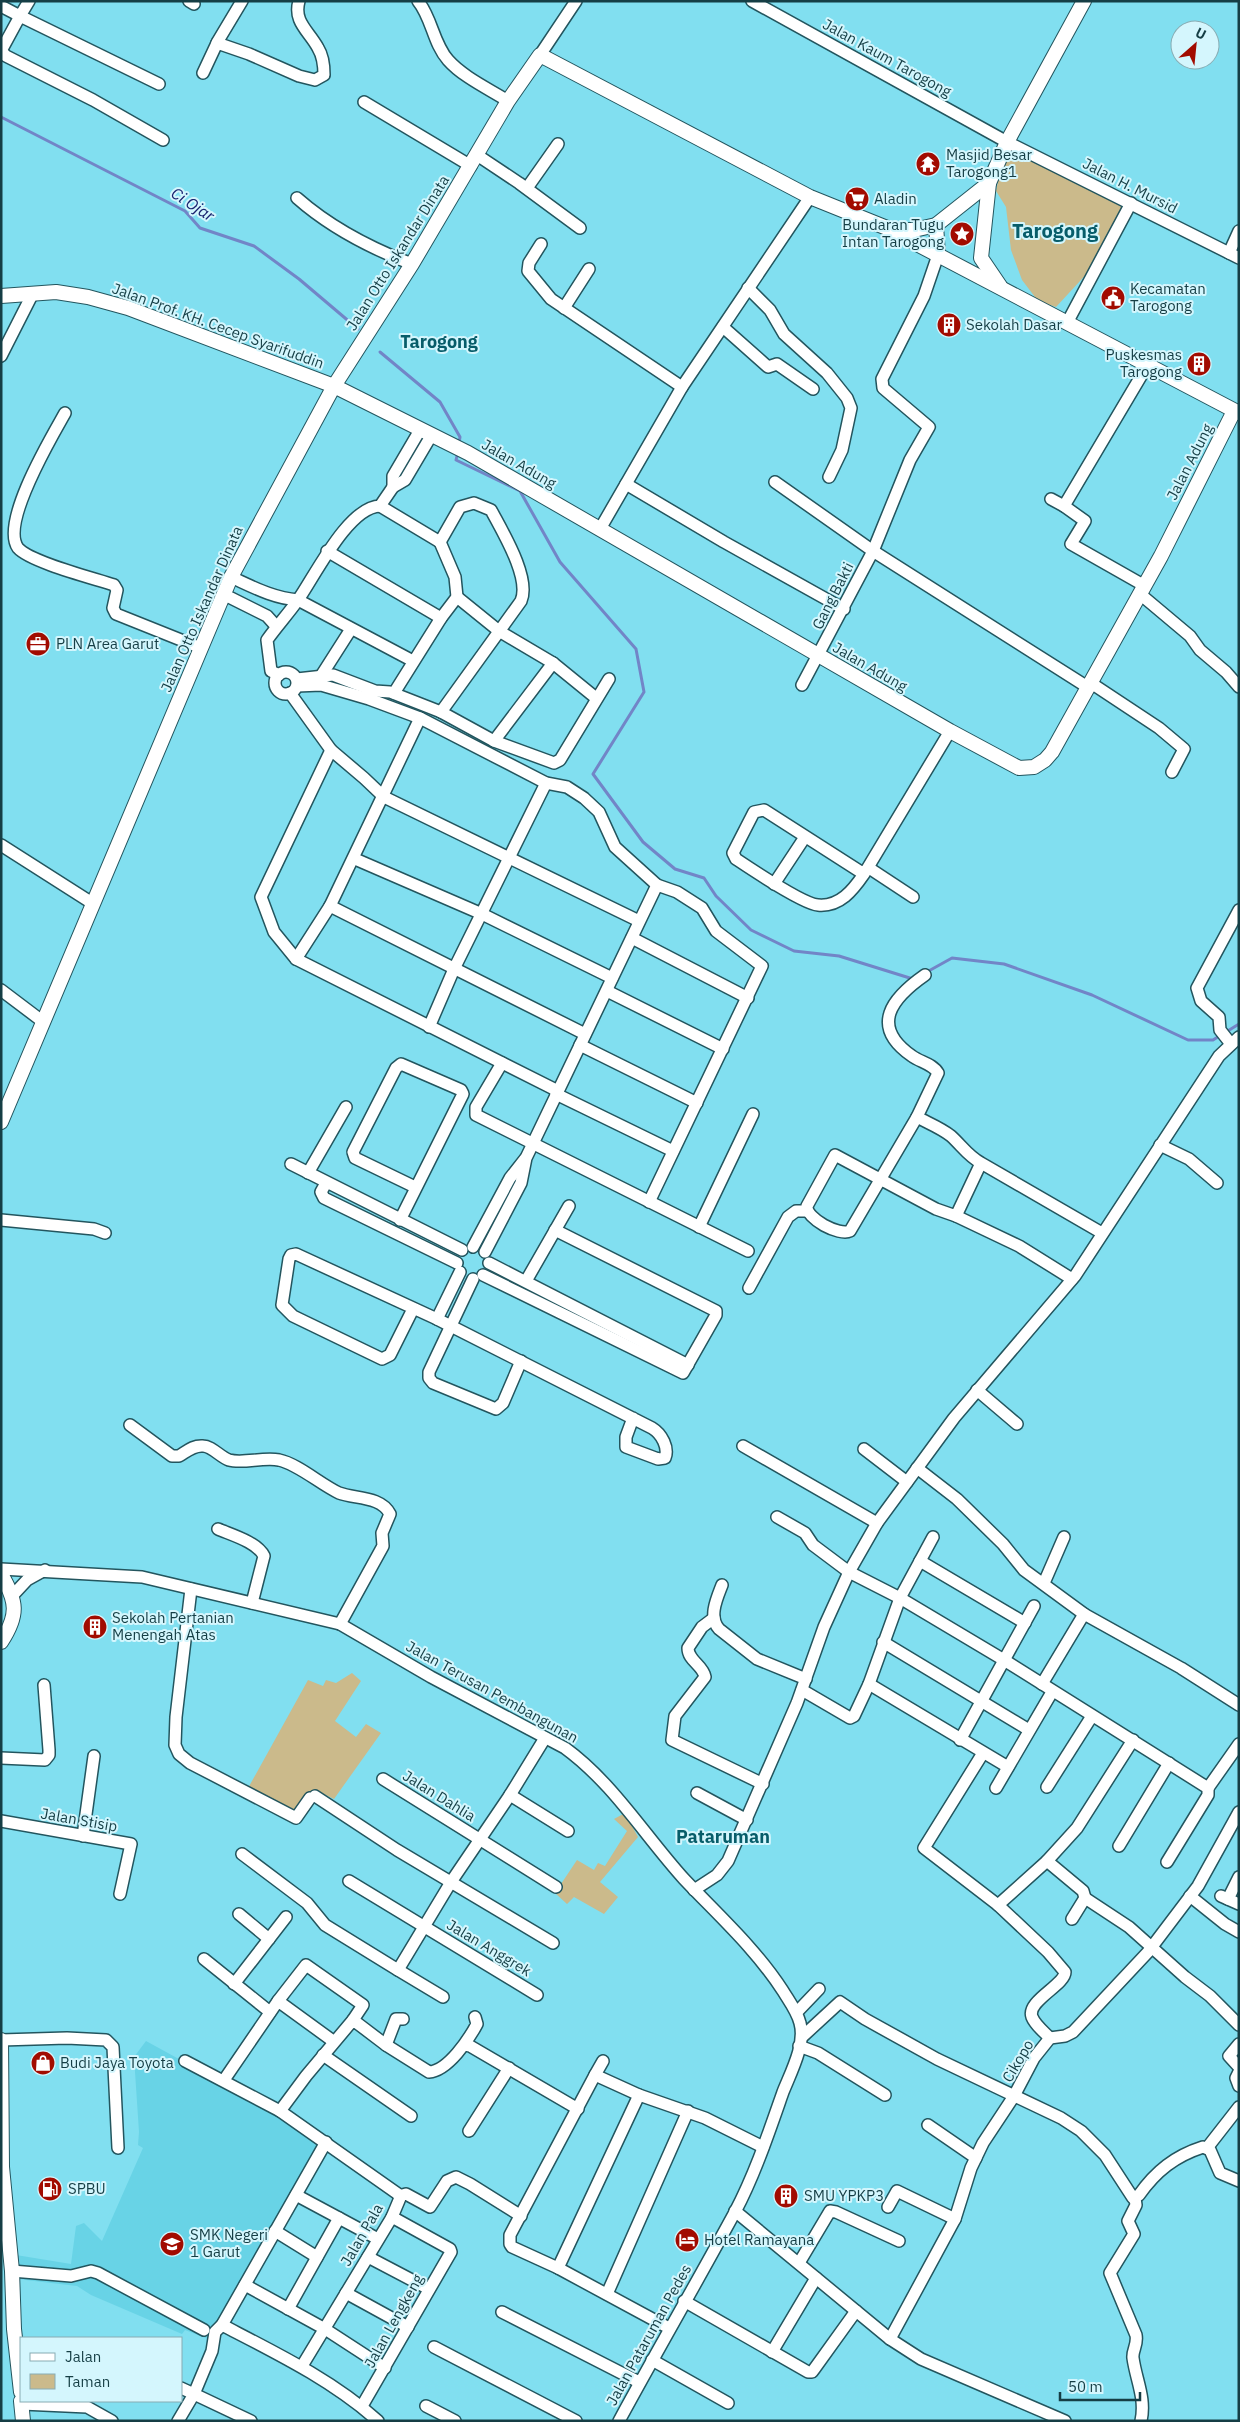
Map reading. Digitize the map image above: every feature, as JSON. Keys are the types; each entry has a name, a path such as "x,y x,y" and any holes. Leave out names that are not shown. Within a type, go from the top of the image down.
{"main road":[{"path":"1000,287 981,258 990,183 1007,142 1081,2"},
{"name":"Jalan Otto Iskandar Dinata","path":"1,1122 42,1020 231,577 334,386 412,264 508,101 540,55"},
{"path":"540,55 810,197 892,230 1147,366 1237,408"},
{"path":"892,230 914,230 936,225 990,183"},
{"path":"968,200 979,203 987,209"},
{"path":"936,225 938,255"},
{"path":"961,267 981,258"},
{"name":"Jalan Prof. KH. Cecep Syarifuddin","path":"1,296 64,293 88,297 128,308 334,386"},
{"name":"Jalan Adung","path":"334,386 468,453 950,731 1019,768 1034,767 1045,760 1052,752 1142,590 1237,408"},
{"path":"1,1574 13,1594 12,1625 1,1642"},
{"path":"1,2040 2,2167 12,2271 7,2326 20,2394"},
{"path":"21,2402 24,2421"}],"street":[{"path":"29,1 1,51 6,56 100,104 163,140"},
{"path":"203,73 217,42 242,1"},
{"path":"217,42 299,76 316,80 320,79 324,75 324,62 319,48 300,23 297,13 299,1"},
{"path":"418,1 428,18 438,44 448,59 508,101"},
{"path":"540,55 576,1"},
{"name":"Jalan Kaum Tarogong","path":"754,2 1007,142"},
{"path":"1,6 159,84"},
{"path":"364,102 527,188 580,228"},
{"name":"Jalan H. Mursid","path":"1007,142 1234,256"},
{"path":"527,188 558,144"},
{"path":"600,529 682,387 810,197"},
{"path":"297,198 316,215 365,244 412,264"},
{"path":"1067,324 1131,203"},
{"path":"1234,256 1239,231"},
{"path":"541,244 529,263 528,270 551,299 682,387"},
{"name":"Gang Bakti","path":"802,685 874,551 910,460 929,428 883,388 882,379 924,296 938,255"},
{"path":"564,308 589,269"},
{"path":"748,288 770,310 784,334 827,373 847,398 851,408 842,450 829,477"},
{"path":"1,356 33,293"},
{"path":"723,327 768,367 777,364 813,389"},
{"path":"1064,506 1147,366"},
{"path":"65,413 33,468 21,497 12,526 11,534 15,544 19,549 32,557 114,585 117,590 113,608 116,614 201,648"},
{"path":"380,506 393,487 405,480 425,433"},
{"path":"774,482 874,551 1159,728 1184,749 1172,772"},
{"path":"626,484 724,542 844,608"},
{"path":"1051,499 1085,521 1071,544 1142,590 1190,636 1200,650 1226,672 1239,688"},
{"path":"440,542 460,507 474,503 491,510 509,545 524,587 521,601 440,712"},
{"path":"278,676 271,671 267,640 298,600 328,551 351,523 371,506 380,506 440,542 455,577 457,597 413,661 394,694"},
{"path":"328,551 441,618"},
{"path":"231,577 266,594 298,600 413,661"},
{"path":"223,594 267,616 276,626"},
{"path":"457,597 499,631 553,663 596,698"},
{"path":"321,676 350,629"},
{"path":"494,741 553,663"},
{"path":"610,679 596,698 560,760 554,763 494,741 440,712 394,694 362,687 332,675 321,676 295,686 283,694 277,689 275,682 278,676 288,672 295,686 331,750 384,797 639,921"},
{"path":"295,686 321,685 369,699 420,718 546,783 567,787 584,798 599,812 615,848 657,885 677,892 702,908 716,931 762,966 649,1202"},
{"path":"296,959 330,906 355,859 420,718"},
{"path":"913,896 866,871 805,836 764,810 754,812 734,849 733,856 774,884 816,906 843,899 853,891 866,871 950,731"},
{"path":"331,750 261,897 274,932 296,959 673,1151"},
{"path":"429,1027 454,969 546,783"},
{"path":"774,884 805,836"},
{"path":"1,846 92,903"},
{"path":"355,859 482,914 612,978"},
{"path":"437,1319 468,1248 510,1178 526,1158 657,885"},
{"path":"330,906 454,969 697,1103"},
{"path":"694,1890 717,1875 728,1861 748,1820 802,1690 824,1627 850,1572 877,1523 954,1418 1072,1279 1219,1056 1233,1041 1220,1030 1219,1017 1201,1001 1197,988 1239,910"},
{"path":"632,938 748,998"},
{"path":"925,975 900,994 892,1005 889,1016 890,1030 897,1045 915,1058 935,1068 938,1073 917,1116 879,1179 850,1230 844,1233 811,1218 807,1211 807,1206 834,1155 838,1155 879,1179 902,1189 936,1209 956,1216 1019,1246 1072,1279"},
{"path":"1,990 42,1020"},
{"path":"607,991 722,1049"},
{"path":"502,1063 476,1107 476,1115 748,1251"},
{"path":"400,1220 463,1094 462,1090 401,1064 396,1068 353,1152 355,1158 415,1187"},
{"path":"308,1173 346,1106"},
{"path":"698,1227 753,1114"},
{"path":"917,1116 940,1128 953,1138 966,1154 1102,1233"},
{"path":"1160,1145 1189,1159 1217,1183"},
{"path":"521,1361 503,1403 496,1409 433,1383 429,1378 450,1326 478,1277 521,1183 526,1158"},
{"path":"956,1216 981,1163"},
{"path":"291,1164 400,1220 487,1257 526,1281 688,1365"},
{"path":"326,1183 321,1192 324,1198 459,1268 683,1373 716,1315 716,1311 555,1230"},
{"path":"526,1281 569,1206"},
{"path":"749,1288 788,1217 796,1212 807,1211"},
{"path":"1,1220 94,1229 105,1233"},
{"path":"413,1309 390,1355 382,1359 293,1316 285,1310 282,1305 289,1259 291,1255 296,1254 437,1319 633,1418"},
{"path":"584,1326 591,1314"},
{"path":"978,1390 1017,1424"},
{"path":"130,1425 172,1456 179,1456 191,1448 204,1446 232,1461 261,1458 280,1460 289,1463 315,1481 339,1493 367,1498 387,1509 390,1514 382,1533 383,1546 340,1624"},
{"path":"743,1446 877,1523"},
{"path":"864,1449 907,1482"},
{"path":"917,1468 957,1499 1003,1544 1024,1570 1084,1614 1181,1668 1239,1704"},
{"path":"777,1517 805,1533 810,1541 850,1572 900,1598 1004,1660 1052,1692 1134,1740 1208,1788"},
{"path":"218,1529 260,1549 264,1556 252,1603"},
{"path":"802,1690 850,1718 856,1714 869,1684 900,1598 933,1537"},
{"path":"1044,1583 1064,1537"},
{"path":"920,1561 1025,1622"},
{"name":"Jalan Terusan Pembangunan","path":"1,1569 142,1576 340,1624 430,1676 565,1748 582,1760 694,1890 755,1952 797,2012 801,2042"},
{"path":"13,1594 28,1580 45,1570"},
{"path":"722,1585 714,1624 757,1659 806,1679"},
{"path":"190,1589 176,1717 175,1745 177,1750 190,1763 296,1818 312,1797 553,1943"},
{"path":"960,1740 1034,1606"},
{"path":"1042,1684 1084,1614"},
{"path":"714,1618 702,1627 688,1648 690,1657 703,1670 705,1677 676,1716 672,1740 763,1784"},
{"path":"883,1642 1030,1730"},
{"path":"869,1684 1008,1767"},
{"path":"1,1758 45,1760 47,1758 49,1750 44,1685"},
{"path":"996,1788 1052,1692"},
{"path":"1047,1787 1092,1716"},
{"path":"398,1970 451,1882 510,1795 545,1738"},
{"path":"998,1905 1047,1861 1077,1828 1134,1740"},
{"path":"1167,1862 1208,1794 1208,1788 1239,1744"},
{"path":"983,1753 924,1848 998,1905 1048,1952 1065,1972 1064,1977 1039,2000 1032,2011 1031,2016 1050,2038"},
{"path":"83,1836 94,1756"},
{"path":"1119,1846 1169,1763"},
{"name":"Jalan Dahlia","path":"383,1779 556,1887"},
{"path":"696,1792 748,1820"},
{"path":"510,1795 568,1831"},
{"name":"Cikopo","path":"890,2339 955,2219 983,2143 1014,2096 1034,2058 1050,2038 1065,2036 1073,2032 1151,1948 1190,1896 1239,1812"},
{"name":"Jalan Stisip","path":"1,1821 131,1844 120,1894"},
{"path":"242,1854 307,1903 325,1925 443,1997"},
{"path":"1047,1861 1080,1887 1085,1898 1115,1917 1210,1996 1239,2025"},
{"path":"1229,1900 1239,1877"},
{"name":"Jalan Anggrek","path":"349,1881 537,1995"},
{"path":"1190,1896 1224,1924 1239,1932"},
{"path":"1072,1920 1085,1898"},
{"path":"239,1914 269,1939"},
{"path":"234,1984 286,1916"},
{"path":"204,1959 270,2012"},
{"path":"224,2080 270,2012 306,1965 362,2005 362,2009 333,2041 280,2111"},
{"path":"797,2012 819,1989"},
{"path":"278,2001 333,2041"},
{"path":"1065,2421 921,2359 890,2339 735,2211 763,2147 801,2042 837,2002 936,2059 1061,2118 1081,2131 1104,2155 1130,2196 1135,2198"},
{"path":"353,2020 386,2045 429,2072 437,2070 465,2045 477,2024 475,2017"},
{"path":"386,2045 396,2020 403,2019"},
{"path":"1,2040 67,2038 106,2040 111,2043 113,2047 118,2148"},
{"path":"801,2042 885,2094"},
{"path":"1239,2044 1230,2056 1239,2067"},
{"path":"465,2045 509,2068 578,2109"},
{"path":"323,2054 411,2116"},
{"name":"Jalan Pala","path":"185,2061 280,2111 326,2142 399,2196 400,2200 392,2216 302,2366"},
{"path":"603,2061 510,2235 510,2244 669,2328"},
{"path":"469,2131 509,2068"},
{"path":"1239,2072 1236,2078 1239,2086"},
{"path":"595,2075 639,2095 688,2111 763,2147"},
{"path":"558,2268 639,2095"},
{"path":"1135,2198 1165,2165 1189,2152 1207,2148 1239,2107"},
{"path":"607,2294 688,2111"},
{"path":"928,2125 976,2158"},
{"path":"178,2421 194,2394 212,2351 215,2332 222,2325 326,2142"},
{"path":"1207,2148 1218,2170 1239,2182"},
{"path":"399,2196 406,2194 430,2207 447,2181 456,2177 521,2216"},
{"path":"888,2207 897,2191 955,2219"},
{"path":"296,2195 378,2240"},
{"path":"1135,2198 1136,2205 1128,2221 1134,2232 1133,2237 1111,2268 1110,2274 1138,2344 1133,2355 1141,2384 1144,2409 1141,2421"},
{"name":"Jalan Pataruman Pedes","path":"619,2421 735,2211"},
{"path":"799,2263 830,2211 899,2241"},
{"name":"Jalan Lengkeng","path":"362,2406 386,2368 451,2251 392,2216"},
{"path":"288,2308 339,2218"},
{"path":"276,2232 317,2257"},
{"path":"368,2256 429,2289"},
{"path":"12,2271 71,2276 91,2272 98,2273 204,2330"},
{"path":"772,2352 816,2278"},
{"path":"245,2285 325,2329 386,2368"},
{"path":"346,2293 408,2327"},
{"path":"684,2301 800,2368 812,2372 856,2311"},
{"path":"502,2312 639,2382"},
{"path":"222,2325 302,2366 362,2406 378,2421"},
{"path":"434,2347 576,2421"},
{"path":"652,2360 728,2403"},
{"path":"182,2388 251,2421"},
{"path":"46,2402 87,2407 112,2421"},
{"path":"426,2406 455,2421"}],"shaded area":[{"name":"SMK Negeri 1 Garut","path":"146,2041 250,2098 319,2144 208,2339 185,2330 182,2334 91,2295 77,2286 17,2279 16,2255 71,2264 76,2226 84,2223 102,2241 143,2148 138,2145 139,2132 134,2057"}],"green space":[{"path":"1018,144 1127,205 1105,254 1056,307 1038,301 1022,280 1011,250 1006,207 996,191 1000,172"},
{"path":"352,1673 361,1681 335,1721 356,1737 366,1724 381,1733 334,1799 315,1790 295,1814 247,1790 308,1680 323,1686 326,1680 336,1683"},
{"path":"625,1813 638,1837 600,1882 618,1897 604,1914 574,1897 567,1904 555,1893 577,1860 594,1870 598,1863 605,1866 627,1831 614,1819"}],"waterway":[{"name":"Ci Ojar","path":"1,117 185,211 200,228 254,246 299,279 358,329"},
{"path":"380,352 440,402 460,437 459,443"},
{"path":"458,452 456,460 520,491 560,562 636,649 644,692 593,774 643,842 675,869 704,878 716,896 751,930 794,951 839,956 913,979"},
{"path":"925,973 952,958 1004,964 1092,995 1188,1040 1213,1040 1221,1035"},
{"path":"1226,1032 1239,1024"}],"place":[{"name":"Masjid Besar Tarogong1","path":"928,164"},
{"name":"Aladin","path":"857,199"},
{"name":"Bundaran Tugu Intan Tarogong","path":"962,234"},
{"name":"Kecamatan Tarogong","path":"1113,298"},
{"name":"Sekolah Dasar","path":"949,325"},
{"name":"Puskesmas Tarogong","path":"1199,364"},
{"name":"PLN Area Garut","path":"38,644"},
{"name":"Sekolah Pertanian Menengah Atas","path":"95,1627"},
{"name":"Budi Jaya Toyota","path":"43,2063"},
{"name":"SPBU","path":"50,2189"},
{"name":"SMU YPKP3","path":"786,2196"},
{"name":"Hotel Ramayana","path":"687,2240"},
{"name":"SMK Negeri 1 Garut","path":"172,2244"}],"district":[{"name":"Tarogong","path":"1055,231"},
{"name":"Tarogong","path":"439,342"},
{"name":"Pataruman","path":"723,1837"}]}
